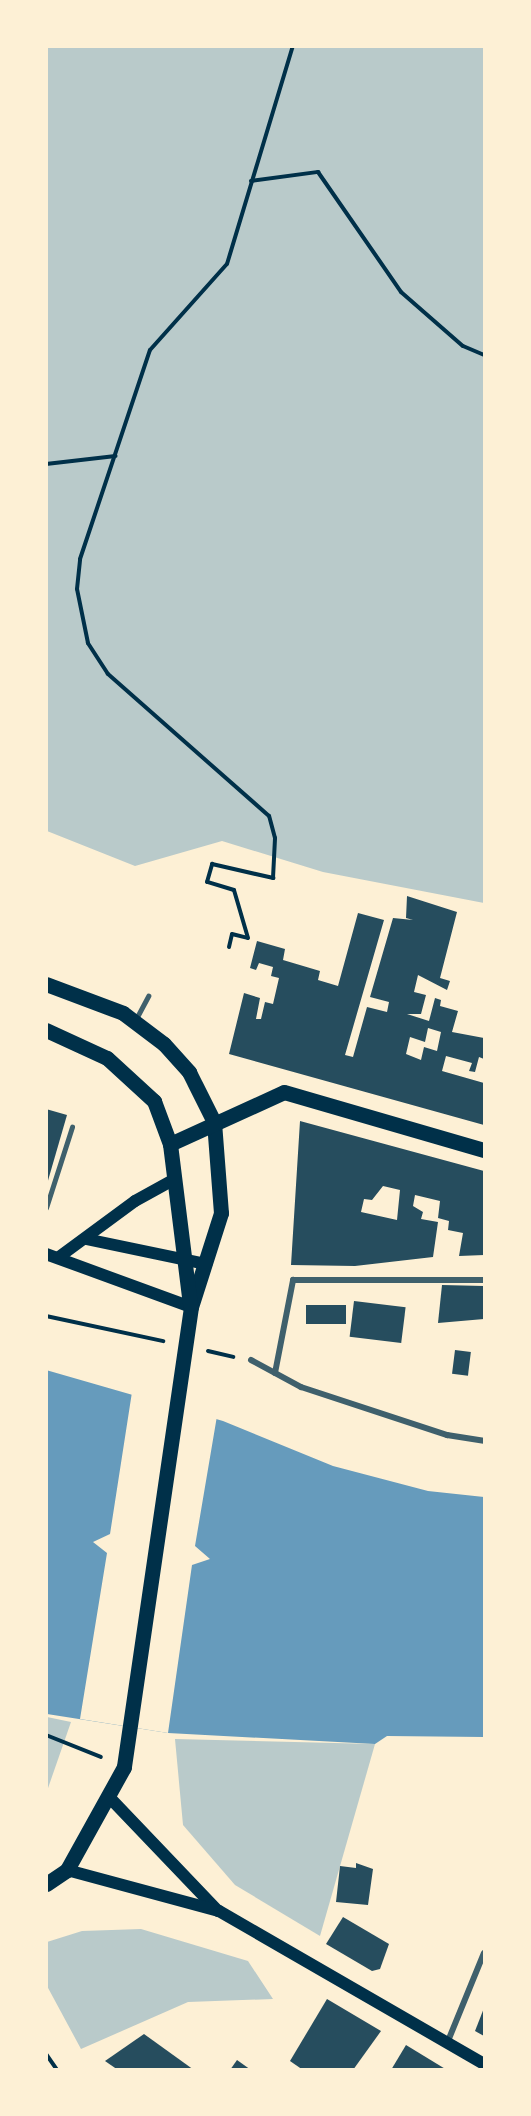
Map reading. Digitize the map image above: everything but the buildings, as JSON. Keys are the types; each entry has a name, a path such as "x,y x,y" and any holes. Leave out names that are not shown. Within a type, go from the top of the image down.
{"main road":[{"path":"46,984 135,1022 164,1044 189,1072 214,1122 221,1213 191,1306 124,1767 111,1799 67,1870 46,1884"},
{"path":"46,1030 107,1058 149,1096 170,1144 183,1259 191,1306"},
{"path":"170,1144 284,1092 484,1150"},
{"path":"59,1257 135,1201 175,1179"},
{"path":"86,1239 206,1264"},
{"path":"46,1254 191,1306"},
{"path":"111,1799 219,1911"},
{"path":"67,1870 219,1911 448,2040 484,2064"}],"street":[{"path":"275,1373 293,1280 484,1280"},
{"path":"251,1360 275,1373 447,1435 484,1441"},
{"path":"448,2040 484,1953"}],"lane":[{"path":"135,1022 148,996"},
{"path":"46,1208 72,1127"}],"path":[{"path":"229,947 232,934 248,938 234,890 207,882 212,864 273,878 275,838 269,816 108,674 88,643 77,589 80,559 150,350 227,264 293,46"},
{"path":"251,181 318,172 401,292 463,346 484,355"},
{"path":"46,464 116,456"},
{"path":"46,1316 171,1343"},
{"path":"194,1348 251,1360"},
{"path":"46,1735 124,1767"},
{"path":"46,2054 57,2070"}],"shaded area":[{"path":"47,47 484,47 484,903 323,872 222,841 135,866 47,831"},
{"path":"47,1717 71,1722 47,1791"},
{"path":"175,1739 375,1744 320,1936 235,1885 183,1825"},
{"path":"141,1929 248,1961 273,1999 188,2002 81,2049 47,1986 47,1942 82,1931"}],"water":[{"path":"46,1370 223,1421 333,1466 428,1491 484,1497 484,1737 387,1736 375,1744 168,1733 47,1714"}],"pier":[{"path":"132,1392 217,1416 195,1546 210,1559 192,1565 168,1733 80,1719 107,1553 93,1542 110,1534"}]}
